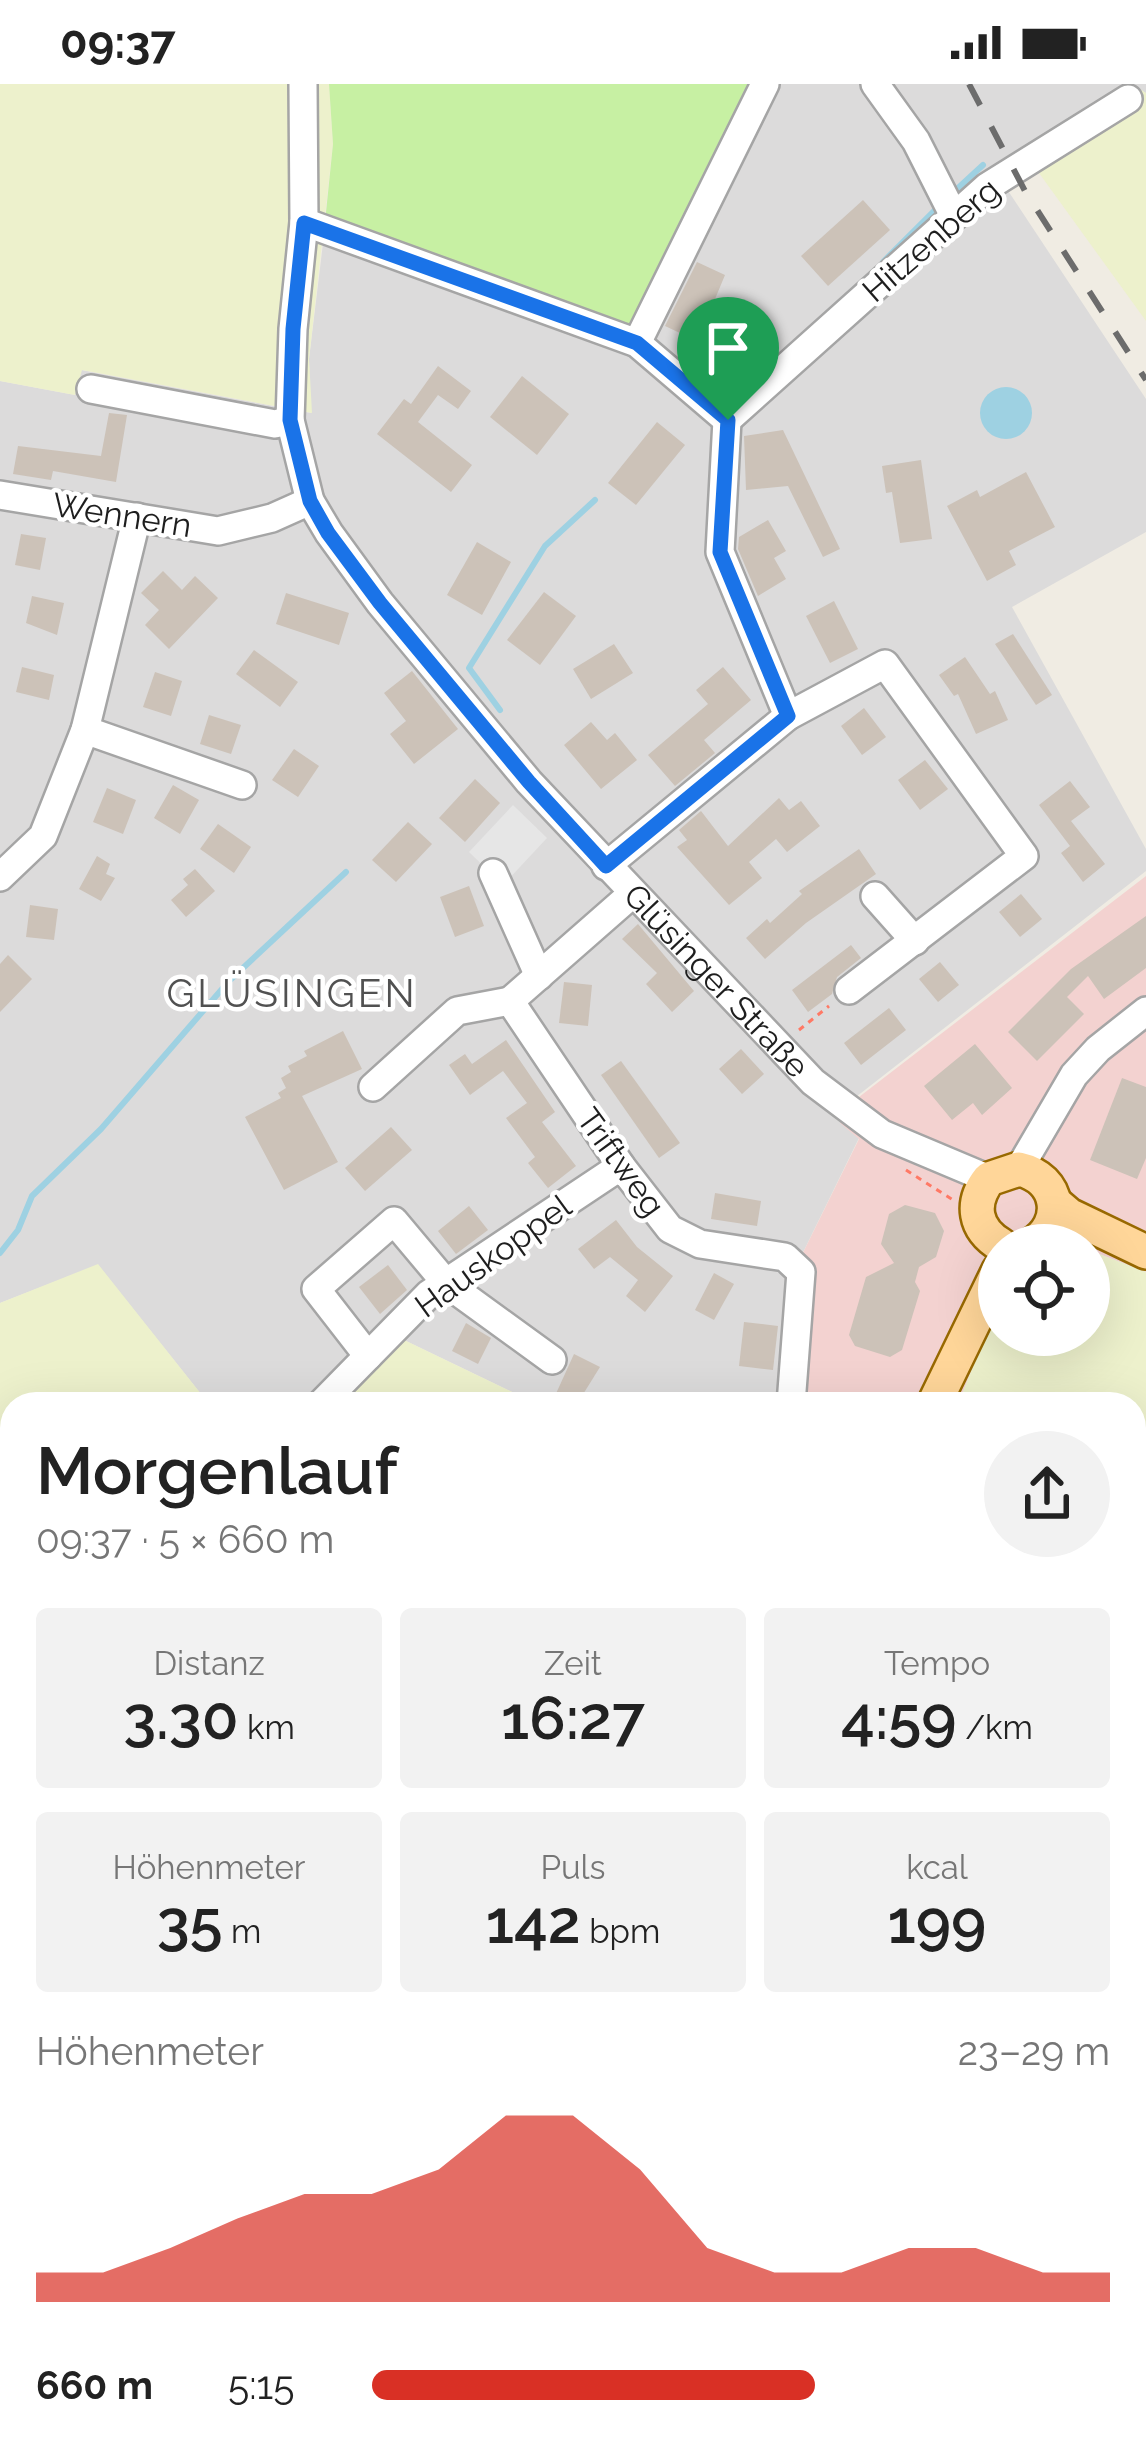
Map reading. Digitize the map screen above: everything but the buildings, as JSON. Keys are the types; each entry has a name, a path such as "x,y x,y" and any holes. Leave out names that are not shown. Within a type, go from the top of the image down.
{"main road":[{"path":"983,1224 976,1214 1023,1202"},
{"name":"Glüsinger Straße","path":"1023,1202 1143,1250"},
{"path":"939,1392 978,1287"},
{"path":"954,1357 978,1311"}],"street":[{"name":"Glüsinger Straße","path":"303,84 304,223 290,420 310,501 328,533 501,750 813,1082 882,1134 1023,1202"},
{"path":"637,343 765,84"},
{"path":"875,84 916,141 954,216"},
{"name":"Hitzenberg","path":"728,420 987,187 1131,101"},
{"path":"304,223 637,343 728,420 720,552 788,716"},
{"path":"91,389 275,424 290,420"},
{"name":"Wennern","path":"0,495 218,531 272,518 310,501"},
{"path":"0,877 43,836 86,730 136,517"},
{"path":"606,866 788,716 885,664 1024,856 849,990"},
{"path":"86,730 242,784"},
{"path":"493,873 539,976"},
{"path":"373,1088 457,1011 510,1001 632,894"},
{"path":"875,896 915,940"},
{"name":"Triftweg","path":"510,1001 620,1166 670,1229 700,1244 785,1257 800,1272 792,1392"},
{"path":"1023,1202 1044,1162 1052,1112 1074,1075 1146,1011"},
{"name":"Hauskoppel","path":"333,1392 429,1294 620,1166"},
{"path":"368,1356 316,1289 394,1221 446,1283 552,1360"}],"path":[{"path":"790,1037 849,990"}],"shaded area":[{"path":"0,84 329,84 333,144 309,359 312,413 82,370 75,395 0,381"},
{"path":"759,84 1146,84 1146,93 1136,87 995,171 1146,399 1146,532 1012,607 1146,849 1146,871 852,1100 836,1119 859,1138 792,1275 782,1392 512,1392 404,1340 352,1392 199,1392 98,1265 0,1303 0,381 75,395 81,370 311,413 309,359 324,235"},
{"path":"1137,87 1146,93 1146,321 1026,155"},
{"path":"513,805 547,838 503,885 469,852"},
{"path":"1146,876 1146,1272 1110,1258 1110,1224 978,1224 978,1354 963,1392 782,1392 792,1275 859,1139 840,1123 859,1097"},
{"path":"1110,1258 1146,1272 1146,1392 963,1392 978,1354 1110,1356"},
{"path":"98,1264 199,1392 0,1392 0,1303"},
{"path":"404,1340 512,1392 352,1392"}],"green space":[{"path":"329,84 759,84 638,331 325,222 333,144"}],"water":[{"path":"1006,387 1024,395 1032,413 1024,431 1006,439 988,431 980,413 988,395"}],"waterway":[{"path":"957,189 983,165"},
{"path":"883,262 935,210"},
{"path":"500,710 469,668 545,546 595,500"},
{"path":"0,1253 18,1230 32,1196 101,1129 229,981 346,872"}],"railway":[{"path":"969,84 1025,191 1146,380"}],"district":[{"name":"GLÜSINGEN","path":"292,993"}],"route":[{"path":"304,223 637,343 728,420 720,552 788,716 606,866 487,734 380,603 310,501 290,420 304,223"}]}
